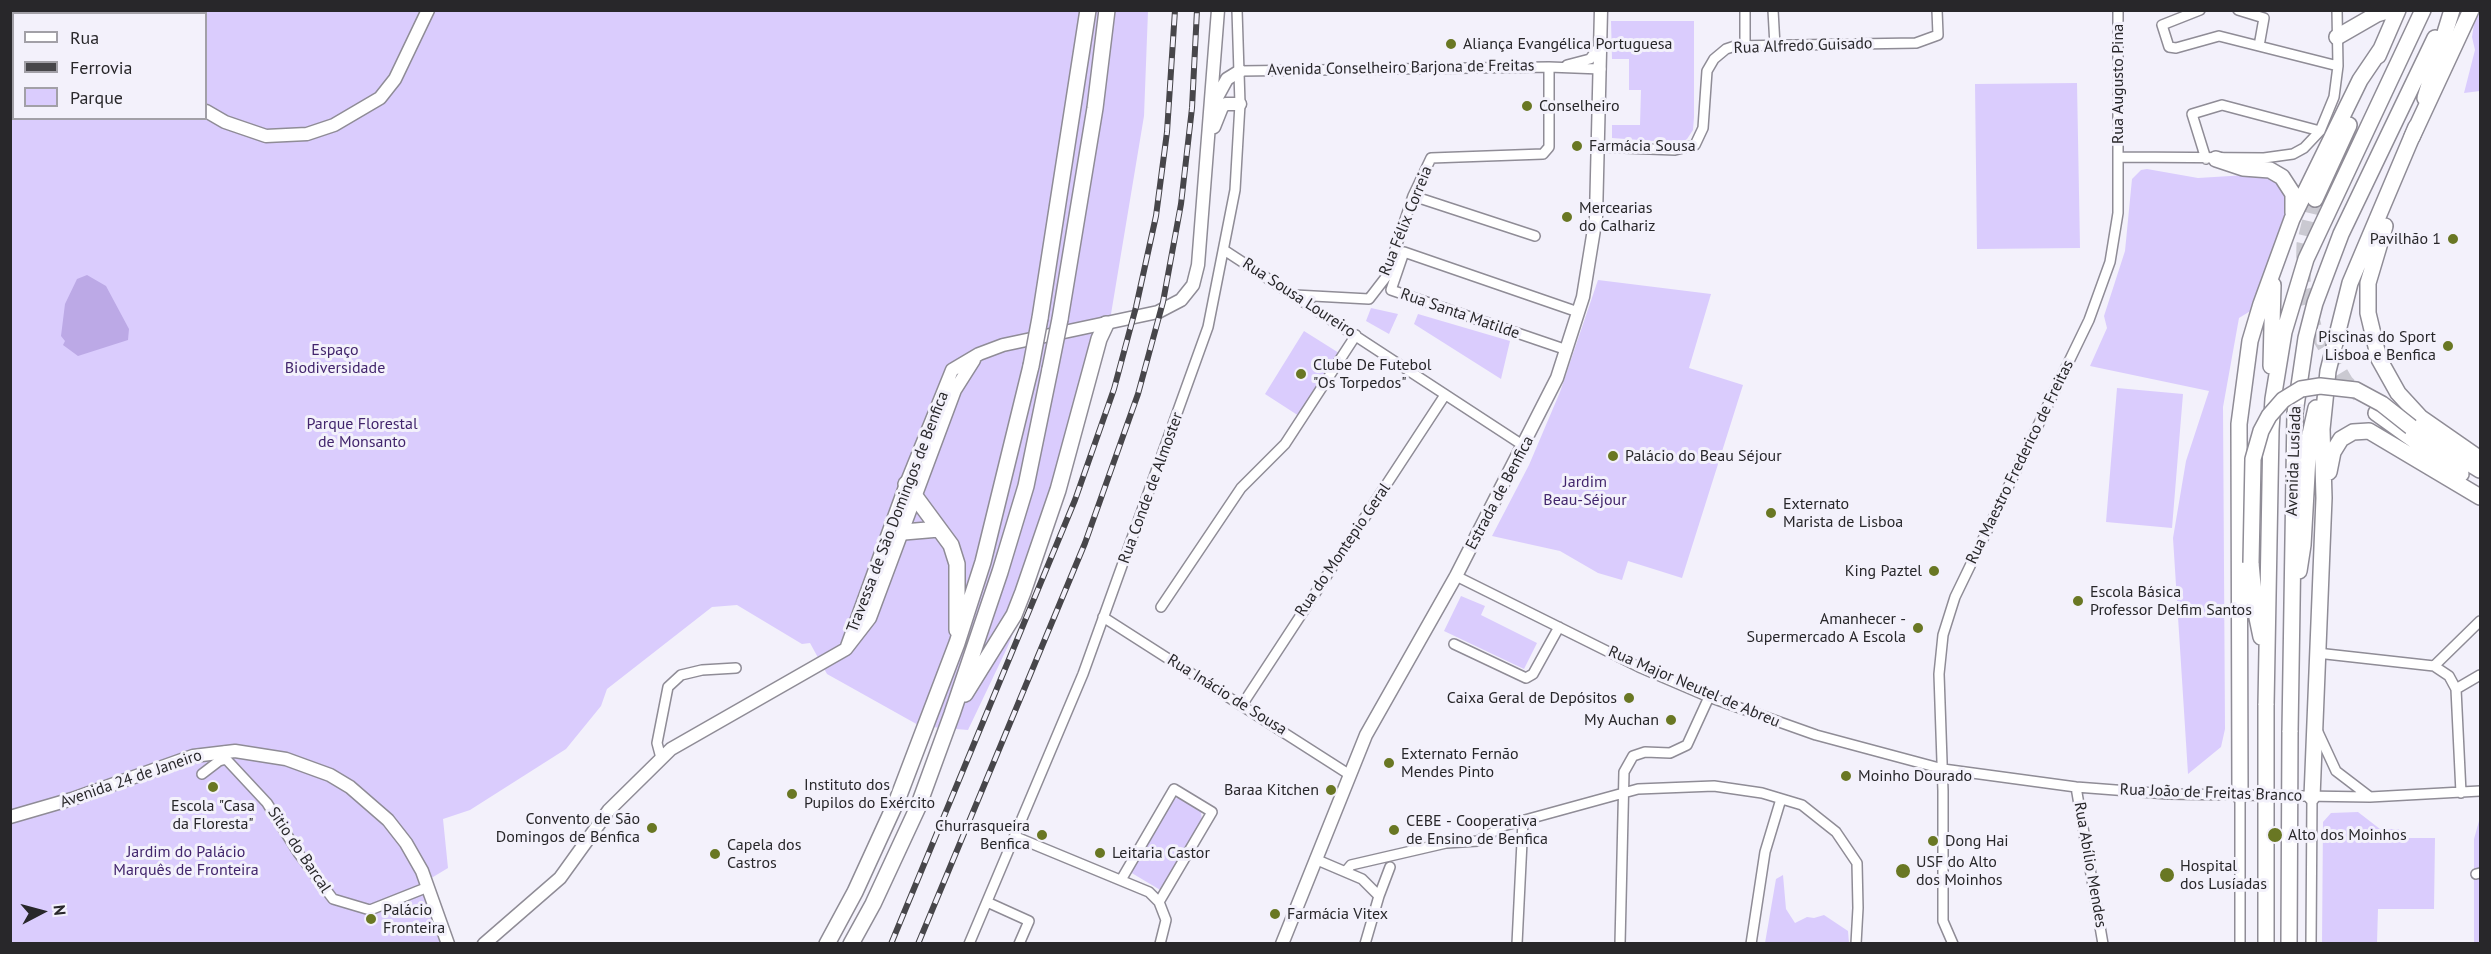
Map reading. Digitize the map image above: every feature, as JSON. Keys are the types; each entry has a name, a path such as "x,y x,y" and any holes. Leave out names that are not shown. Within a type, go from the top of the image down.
{"main road":[{"path":"827,944 855,892 898,798 957,643 983,561 1031,366 1088,10"},
{"path":"851,944 918,807 1000,572 1026,486 1060,319 1095,108 1107,10"},
{"path":"2315,199 2369,84 2398,10"},
{"name":"Avenida Lusíada","path":"2266,944 2266,705 2272,399 2284,332 2306,259 2423,10"},
{"path":"2412,137 2450,10"},
{"name":"Avenida Lusíada","path":"2289,944 2295,413 2306,338 2315,303 2341,234 2450,10"},
{"path":"2312,797 2313,720 2324,498 2322,429 2328,371 2350,283 2412,137 2472,10"},
{"path":"2337,37 2378,12"},
{"path":"2240,796 2239,424 2250,341 2280,246 2292,219 2360,80 2381,49"},
{"path":"2211,159 2243,168 2270,170 2282,177 2293,194 2292,219"},
{"path":"2395,178 2386,222 2373,259 2368,284 2371,336 2379,359 2398,393 2421,418 2481,459"},
{"path":"2272,399 2272,290 2280,246"},
{"path":"952,714 1014,615 1020,600 1058,490 1099,339 1106,324"},
{"path":"2267,664 2255,608 2251,563 2253,459 2268,416 2283,399 2301,390 2320,386 2356,390 2382,404 2411,427 2481,470"},
{"path":"2291,625 2303,545 2309,439 2314,412 2326,389"},
{"path":"2376,412 2452,469 2481,486"},
{"path":"2324,498 2333,452 2341,439 2353,432 2369,431 2481,497"},
{"path":"906,484 951,545 957,564 957,643"},
{"path":"904,532 939,529"}],"street":[{"path":"207,112 225,122 266,136 307,134 350,118 380,98 395,79 428,10"},
{"name":"Travessa de São Domingos de Benfica","path":"846,649 906,484 952,370 979,354 1003,345 1158,312 1181,300 1192,285 1198,265 1218,10"},
{"name":"Rua Conde de Almoster","path":"969,944 1016,837 1103,617 1208,327 1235,190 1240,104 1237,10"},
{"name":"Estrada de Benfica","path":"1282,944 1321,862 1366,735 1456,576 1524,446 1557,378 1567,350 1589,270 1596,217 1601,10"},
{"path":"1745,10 1745,46"},
{"path":"1773,10 1775,46"},
{"name":"Rua Alfredo Guisado","path":"1599,147 1675,150 1695,145 1702,134 1705,78 1710,65 1726,49 1745,46 1916,43 1938,35 1937,10"},
{"name":"Rua Augusto Pina","path":"2118,10 2119,157"},
{"path":"2200,10 2162,25 2169,47 2176,48 2219,36 2338,66"},
{"path":"2238,10 2264,18 2259,46"},
{"path":"2119,157 2264,158 2293,154 2309,144 2320,131 2334,96 2338,66 2337,10"},
{"name":"Avenida Conselheiro Barjona de Freitas","path":"1562,66 1590,59 1601,44"},
{"name":"Avenida Conselheiro Barjona de Freitas","path":"1240,71 1549,66 1601,69"},
{"name":"Rua Félix Correia","path":"1295,295 1369,299 1386,277 1413,196 1431,158 1544,154 1549,147 1549,66"},
{"path":"1211,110 1222,86 1240,71"},
{"path":"1208,143 1222,107 1226,104 1240,104"},
{"path":"2211,159 2192,114 2222,105 2320,131"},
{"name":"Rua Maestro Frederico de Freitas","path":"1953,944 1943,921 1943,769 1939,674 1941,646 1950,610 2102,289 2115,238 2119,157"},
{"path":"1413,196 1535,236"},
{"name":"Rua Sousa Loureiro","path":"1224,250 1524,446"},
{"name":"Rua Santa Matilde","path":"1567,350 1391,290 1404,252 1578,312"},
{"path":"1161,607 1240,488 1285,444 1356,335"},
{"name":"Travessa de São Domingos de Benfica","path":"484,944 560,878 609,810 671,749 846,649 870,618 904,532 955,390 979,354"},
{"name":"Rua do Montepio Geral","path":"1242,705 1445,395"},
{"name":"Rua Major Neutel de Abreu","path":"1456,576 1639,668 1709,697 1816,735 1943,769"},
{"name":"Rua Inácio de Sousa","path":"1103,617 1350,775"},
{"path":"2434,666 2481,621"},
{"path":"1454,644 1526,678 1533,674 1559,627"},
{"path":"2317,653 2434,666 2449,676 2456,689 2461,793"},
{"path":"661,758 657,743 668,687 681,675 702,670 736,668"},
{"path":"2456,689 2481,675"},
{"path":"1620,944 1624,772 1633,756 1645,752 1670,753 1688,745 1709,697"},
{"path":"2313,720 2336,771 2370,797"},
{"name":"Avenida 24 de Janeiro","path":"10,817 61,803 185,758 249,752 286,759 330,775 350,787 388,820 406,843 422,871 448,944"},
{"path":"202,774 226,755"},
{"name":"Sitio do Barcal","path":"226,755 267,803 299,854 333,899 370,910 428,887"},
{"name":"Rua João de Freitas Branco","path":"1943,769 2076,787 2240,796 2370,797 2481,791"},
{"path":"1346,871 1351,865 1446,843 1478,841 1503,826 1624,792 1638,789 1714,786 1762,793 1802,805 1836,832 1857,862 1856,944"},
{"name":"Rua Abílio Mendes","path":"2076,787 2103,944"},
{"path":"1121,880 1174,789 1212,812 1159,902"},
{"path":"2240,796 2240,944"},
{"path":"2311,944 2312,797"},
{"path":"1751,944 1765,852 1781,799"},
{"path":"1517,944 1523,821"},
{"path":"1016,837 1149,892 1159,902 1166,920 1160,944"},
{"path":"1321,862 1362,879 1379,896"},
{"path":"1365,944 1390,867"},
{"path":"987,902 1029,921 1020,944"}],"green space":[{"name":"Parque Florestal de Monsanto","path":"10,11 1148,11 1144,116 1111,314 1098,370 1040,565 1008,646 968,730 920,726 827,674 810,643 802,644 737,605 712,607 607,689 601,706 566,749 470,810 443,819 448,868 423,883 447,943 11,943"},
{"path":"2476,11 2480,11 2480,91 2464,93 2475,50 2472,37"},
{"path":"1611,21 1694,21 1693,130 1681,143 1612,138 1612,125 1640,125 1641,90 1629,90 1629,59 1612,59"},
{"path":"2077,83 2080,248 1977,249 1975,84"},
{"path":"2147,169 2198,178 2263,174 2282,186 2288,199 2286,212 2252,310 2239,318 2223,407 2225,729 2221,747 2188,774 2173,538 2186,461 2209,391 2090,366 2107,328 2104,316 2125,251 2132,179 2141,170"},
{"name":"Jardim Beau-Séjour","path":"1598,280 1711,294 1689,368 1743,385 1682,578 1628,561 1622,580 1598,573 1560,551 1492,536 1529,465 1560,392"},
{"path":"1371,308 1398,314 1389,334 1366,321"},
{"path":"1418,314 1510,341 1501,379 1414,324"},
{"name":"Clube De Futebol \"Os Torpedos\"","path":"1304,331 1339,353 1299,416 1265,394"},
{"path":"2117,388 2183,394 2172,528 2106,522"},
{"path":"1461,596 1485,606 1481,615 1537,643 1524,669 1444,631"},
{"path":"1181,797 1192,802 1201,811 1202,822 1162,891 1130,872 1170,800"},
{"path":"2358,812 2380,829 2399,829 2399,838 2435,838 2434,909 2378,909 2377,943 2322,943 2323,822 2331,813"},
{"path":"2479,821 2480,943 2474,944 2474,839"},
{"path":"1783,875 1786,909 1795,923 1807,917 1814,918 1824,915 1848,931 1849,943 1765,943 1776,879"}],"shaded area":[{"path":"87,275 106,286 129,329 128,340 78,356 63,345 65,341 61,336 65,304 77,279"}],"tunnel":[{"path":"2315,199 2304,244 2303,283 2315,330 2346,382 2359,395"}],"railway":[{"path":"891,944 1075,500 1114,389 1136,307 1156,216 1167,132 1175,10"},
{"path":"918,944 1085,543 1138,394 1163,302 1181,204 1192,108 1197,10"}],"place":[{"name":"Aliança Evangélica Portuguesa","path":"1451,44"},
{"name":"Conselheiro","path":"1527,106"},
{"name":"Farmácia Sousa","path":"1577,146"},
{"name":"Mercearias do Calhariz","path":"1567,217"},
{"name":"Pavilhão 1","path":"2453,239"},
{"name":"Piscinas do Sport Lisboa e Benfica","path":"2448,346"},
{"name":"Clube De Futebol \"Os Torpedos\"","path":"1301,374"},
{"name":"Palácio do Beau Séjour","path":"1613,456"},
{"name":"Externato Marista de Lisboa","path":"1771,513"},
{"name":"King Paztel","path":"1934,571"},
{"name":"Escola Básica Professor Delfim Santos","path":"2078,601"},
{"name":"Amanhecer - Supermercado A Escola","path":"1918,628"},
{"name":"Caixa Geral de Depósitos","path":"1629,698"},
{"name":"My Auchan","path":"1671,720"},
{"name":"Externato Fernão Mendes Pinto","path":"1389,763"},
{"name":"Moinho Dourado","path":"1846,776"},
{"name":"Escola \"Casa da Floresta\"","path":"213,787"},
{"name":"Baraa Kitchen","path":"1331,790"},
{"name":"Instituto dos Pupilos do Exército","path":"792,794"},
{"name":"Convento de São Domingos de Benfica","path":"652,828"},
{"name":"CEBE - Cooperativa de Ensino de Benfica","path":"1394,830"},
{"name":"Churrasqueira Benfica","path":"1042,835"},
{"name":"Alto dos Moinhos","path":"2275,835"},
{"name":"Dong Hai","path":"1933,841"},
{"name":"Leitaria Castor","path":"1100,853"},
{"name":"Capela dos Castros","path":"715,854"},
{"name":"USF do Alto dos Moinhos","path":"1903,871"},
{"name":"Hospital dos Lusíadas","path":"2167,875"},
{"name":"Farmácia Vitex","path":"1275,914"},
{"name":"Palácio Fronteira","path":"371,919"}],"park label":[{"name":"Espaço Biodiversidade","path":"335,359"},
{"name":"Jardim do Palácio Marquês de Fronteira","path":"186,861"}]}
